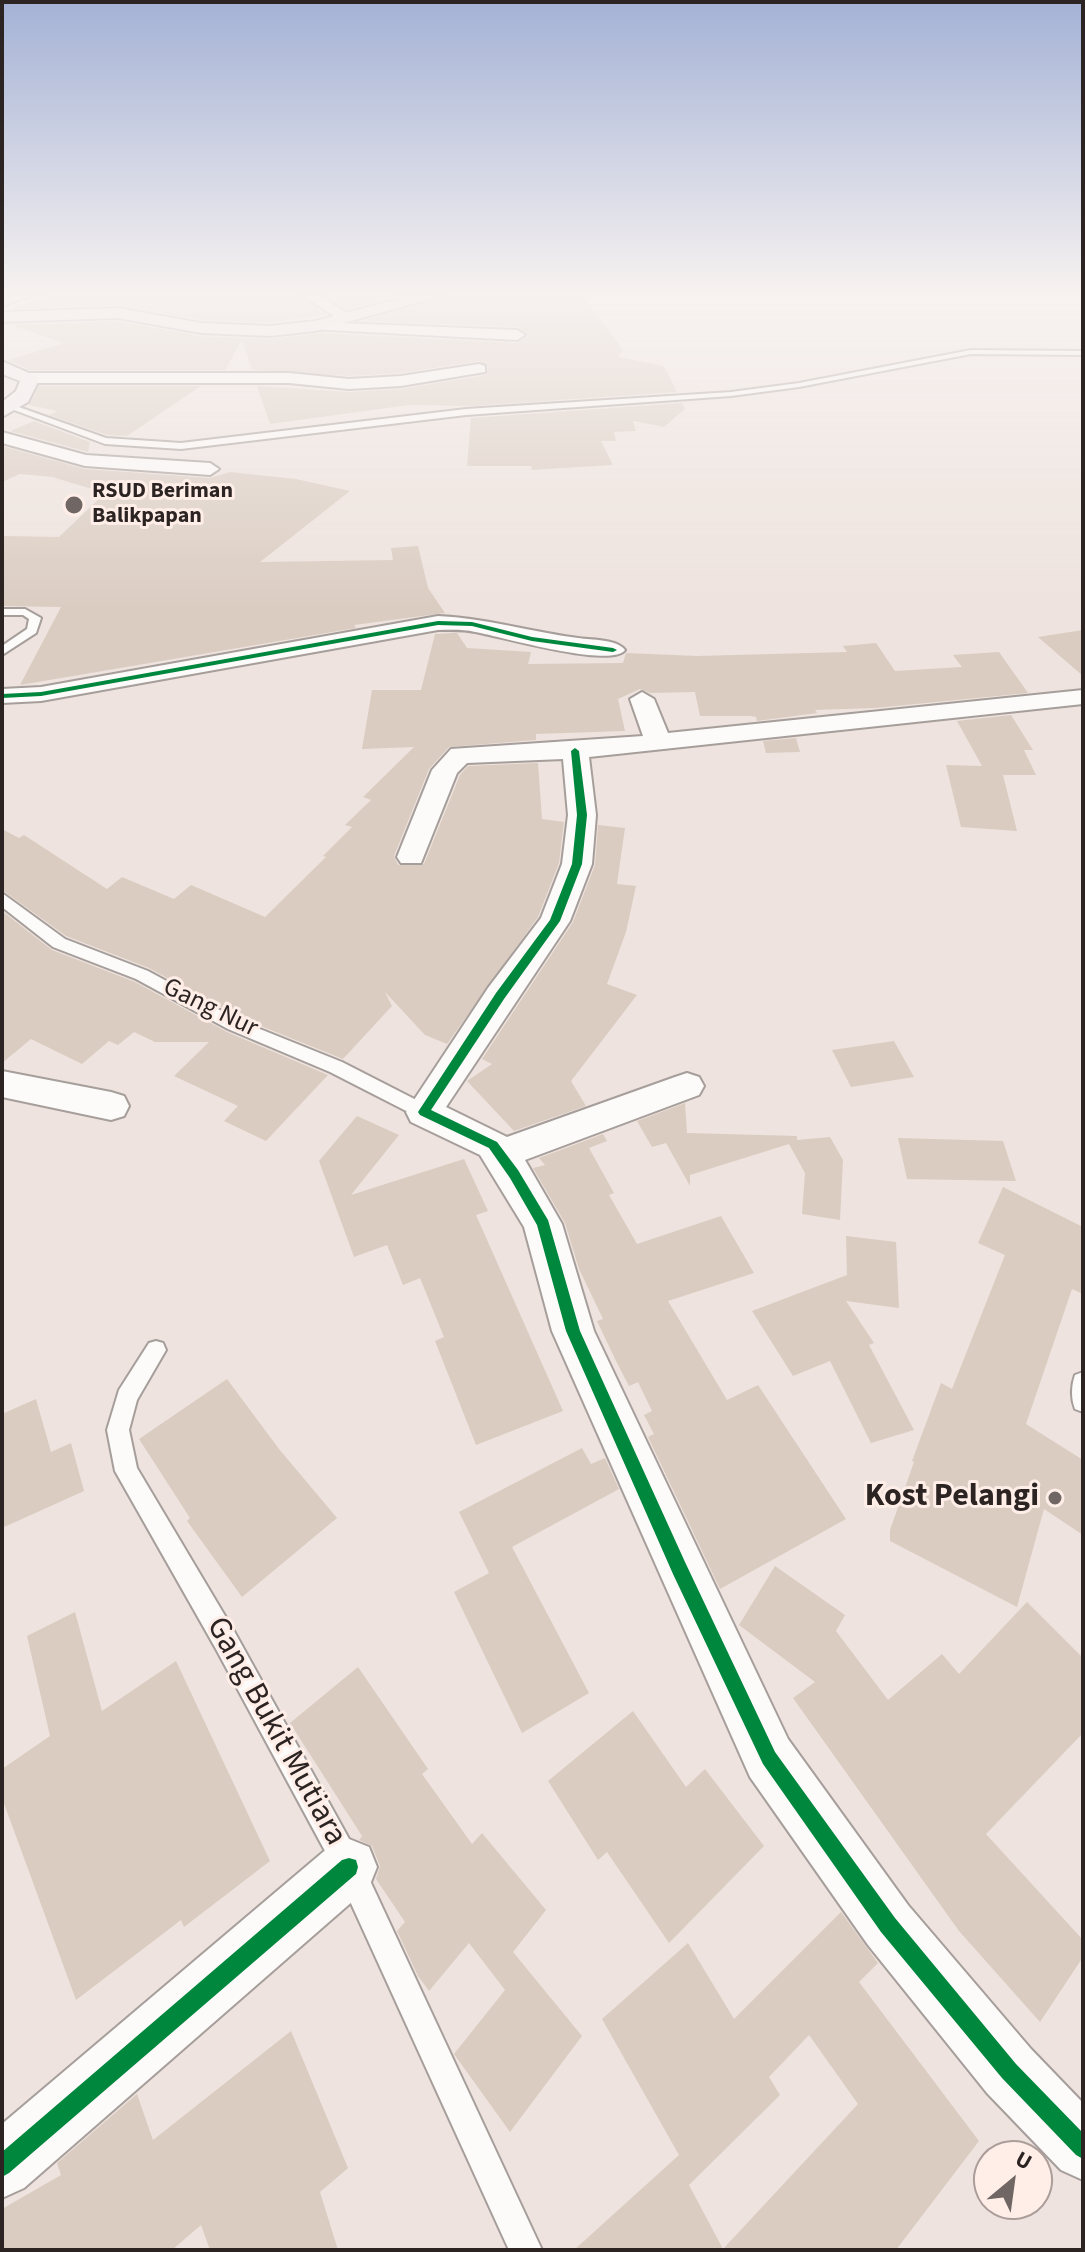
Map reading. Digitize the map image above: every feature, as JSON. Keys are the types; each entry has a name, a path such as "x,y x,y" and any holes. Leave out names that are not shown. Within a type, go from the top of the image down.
{"street":[{"path":"2,437 85,460 210,469"},
{"path":"2,696 41,694 438,623 472,624 532,639 613,650"},
{"path":"411,857 445,770 460,755 575,751 1083,697"},
{"path":"642,699 658,742"},
{"path":"575,751 582,815 577,864 555,921 500,996 424,1112 486,1140 501,1154 543,1224 573,1331 679,1568 769,1758 888,1925 1009,2071 1083,2148"},
{"path":"2,1084 111,1106"},
{"path":"501,1154 687,1086"},
{"path":"2,2166 349,1867"}],"lane":[{"path":"6,409 105,441 181,446 466,412 632,400"},
{"path":"2,612 25,612 35,618 32,631 2,651"},
{"name":"Gang Nur","path":"2,898 18,914 59,943 142,975 234,1025 336,1067 424,1112"},
{"name":"Gang Bukit Mutiara","path":"156,1350 127,1397 118,1430 126,1471 225,1640 349,1867 526,2250"},
{"path":"1083,1382 1083,1402"}],"building":[{"path":"32,400 180,400 127,436 107,435 49,415 57,411 29,405"},
{"path":"262,400 558,400 472,406 409,405 270,424"},
{"path":"682,403 685,409 664,427 633,421 636,431 614,432 616,441 601,441 613,465 531,470 532,466 467,466 471,418"},
{"path":"34,421 90,442 88,452 10,431"},
{"path":"2,446 85,469 210,478 230,472 296,479 350,491 260,562 393,560 391,548 418,546 428,588 445,613 354,625 356,628 20,685 61,607 2,606 2,536 59,537 105,493 52,477 20,474 2,482"},
{"path":"1083,630 1083,676 1038,637"},
{"path":"457,633 467,648 531,652 528,664 623,663 626,653 697,656 847,652 843,646 876,643 895,671 962,667 953,655 999,652 1028,693 875,708 815,710 817,713 757,721 756,717 750,716 700,716 695,692 650,693 640,689 618,699 625,731 536,734 536,740 449,747 429,769 394,856 398,865 424,864 460,775 468,766 538,763 542,819 564,822 559,863 538,917 447,1044 425,1035 385,992 392,1006 343,1059 241,1018 149,968 66,936 2,890 2,829 19,838 24,835 107,889 122,877 174,899 191,885 265,917 326,857 323,856 352,827 345,825 371,800 363,797 414,747 362,749 372,690 421,690 435,634"},
{"path":"1011,715 1033,750 1024,750 1036,775 1003,775 1017,831 961,827 946,765 982,766 957,721"},
{"path":"796,738 800,752 766,753 763,741"},
{"path":"598,825 625,828 617,884 636,886 626,932 607,984 637,995 571,1081 586,1106 514,1131 467,1081 492,1064 482,1059 573,922 595,865"},
{"path":"2,911 52,950 135,982 227,1032 328,1075 266,1141 224,1121 238,1106 174,1076 209,1042 155,1042 134,1032 118,1045 109,1041 82,1064 31,1039 2,1063"},
{"path":"894,1041 914,1077 851,1087 832,1050"},
{"path":"685,1103 687,1133 797,1136 797,1140 830,1137 843,1160 840,1220 802,1214 805,1173 789,1144 690,1175 690,1186 666,1143 652,1147 637,1121"},
{"path":"357,1116 399,1135 351,1195 464,1159 488,1211 476,1215 563,1411 476,1445 435,1341 444,1337 420,1278 403,1285 387,1245 354,1257 319,1161"},
{"path":"603,1134 607,1141 589,1148 614,1193 609,1195 637,1244 721,1216 754,1273 668,1301 727,1400 758,1385 846,1519 720,1589 648,1437 654,1434 644,1415 652,1411 638,1382 629,1386 617,1363 597,1321 603,1319 579,1269 565,1223 533,1168 545,1165 539,1158"},
{"path":"898,1138 1003,1141 1016,1181 907,1179"},
{"path":"1003,1187 1083,1227 1083,1294 1072,1289 1026,1424 1083,1460 1083,1535 1044,1509 1017,1607 890,1541 890,1530 912,1461 941,1383 952,1389 1005,1255 978,1243"},
{"path":"846,1236 896,1242 899,1308 846,1301 874,1343 869,1345 914,1430 871,1443 830,1361 793,1376 752,1311 847,1275"},
{"path":"227,1379 279,1449 337,1518 242,1597 187,1521 190,1518 139,1439"},
{"path":"36,1399 51,1452 71,1443 84,1491 2,1528 2,1414"},
{"path":"582,1448 591,1464 605,1458 619,1489 512,1547 589,1693 522,1733 454,1592 489,1573 459,1512"},
{"path":"775,1566 845,1615 836,1631 888,1700 942,1654 959,1674 1027,1602 1083,1658 1083,1733 986,1834 1083,1940 1083,1957 1040,2022 959,1931 793,1698 815,1682 739,1625"},
{"path":"75,1612 102,1711 176,1661 270,1861 184,1927 181,1920 76,2000 2,1798 2,1769 50,1736 27,1636"},
{"path":"358,1667 428,1769 422,1774 472,1844 482,1833 546,1910 513,1952 582,2036 510,2132 454,2054 505,1990 469,1943 429,1991 418,1976 397,1931 405,1922 376,1879 380,1866 372,1846 359,1840 362,1836 290,1723"},
{"path":"633,1711 686,1787 705,1769 764,1846 669,1943 607,1852 598,1860 548,1781"},
{"path":"841,1912 878,1963 859,1982 978,2140 973,2140 973,2149 896,2250 574,2250 679,2155 602,2019 688,1943 734,2019","holes":["809,2035 858,2104 723,2249 689,2185 780,2095 769,2077"]},
{"path":"291,2031 348,2168 320,2192 338,2250 210,2250 201,2225 172,2250 2,2250 2,2209 61,2175 57,2163 137,2094 153,2140"}],"cycle path":[{"path":"2,696 41,694 438,623 472,624 532,639 613,650"},
{"path":"575,751 582,815 577,864 555,921 500,996 424,1112 493,1145 543,1224 573,1331 679,1568 769,1758 888,1925 1009,2071 1083,2148"},
{"path":"2,2166 349,1867"}],"place":[{"name":"RSUD Beriman Balikpapan","path":"74,505"},
{"name":"Kost Pelangi","path":"1055,1498"}]}
